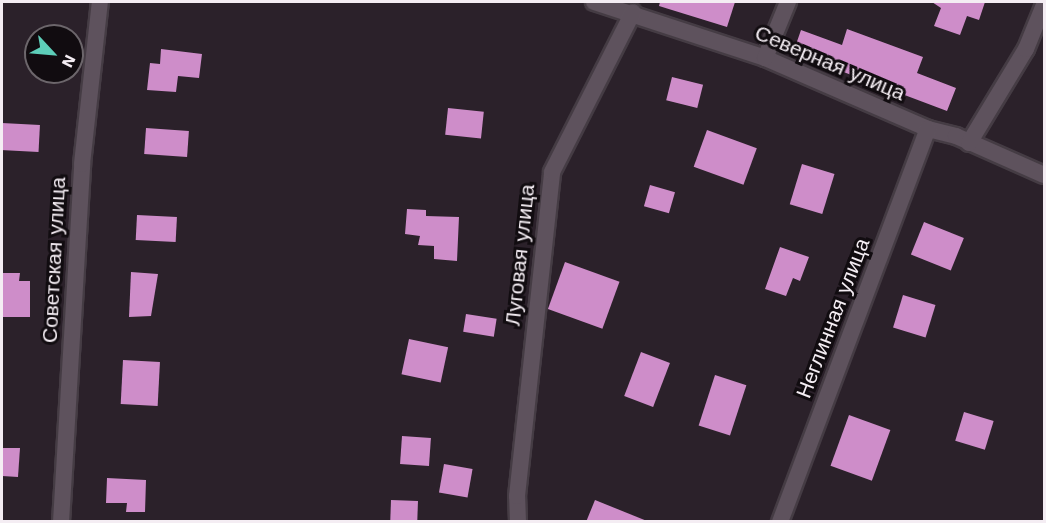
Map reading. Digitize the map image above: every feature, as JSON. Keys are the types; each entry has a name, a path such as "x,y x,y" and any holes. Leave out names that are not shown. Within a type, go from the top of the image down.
{"street":[{"name":"Советская улица","path":"61,522 82,164 100,2"},
{"name":"Северная улица","path":"594,2 633,12 765,58 928,129 969,143 1044,175"},
{"path":"765,58 788,2"},
{"path":"969,143 1026,49 1044,5"},
{"name":"Луговая улица","path":"519,522 517,496 552,172 633,12"},
{"name":"Неглинная улица","path":"780,522 928,129"}],"building":[{"path":"660,2 735,2 727,27 659,6"},
{"path":"932,2 985,2 979,20 967,16 960,35 934,26 941,8"},
{"path":"847,29 923,57 917,73 956,88 947,111 793,53 801,30 842,45"},
{"path":"161,49 202,54 199,78 178,76 176,92 147,90 150,63 160,64"},
{"path":"672,77 703,85 697,108 666,100"},
{"path":"448,108 484,112 481,139 445,135"},
{"path":"2,123 40,125 39,152 2,150"},
{"path":"146,128 189,131 187,157 144,154"},
{"path":"707,130 757,148 743,185 694,167"},
{"path":"802,164 835,174 822,214 790,204"},
{"path":"650,185 675,192 669,213 644,206"},
{"path":"407,209 426,210 426,216 459,217 457,261 434,259 434,246 418,245 420,236 405,234"},
{"path":"137,215 177,217 176,242 136,240"},
{"path":"924,222 964,238 951,271 911,254"},
{"path":"780,247 809,257 800,281 793,278 786,296 765,289"},
{"path":"565,262 620,282 602,329 548,309"},
{"path":"131,272 158,274 151,316 129,317"},
{"path":"2,273 20,273 19,281 30,281 30,317 2,317"},
{"path":"903,295 936,305 926,337 893,328"},
{"path":"466,314 497,319 494,337 463,332"},
{"path":"409,339 448,347 441,383 402,374"},
{"path":"641,352 670,363 653,407 624,396"},
{"path":"123,360 160,362 158,406 121,404"},
{"path":"715,375 746,385 730,436 699,425"},
{"path":"964,412 994,421 985,450 955,441"},
{"path":"849,415 890,430 872,481 831,466"},
{"path":"402,436 431,438 429,466 400,464"},
{"path":"2,448 20,448 18,477 2,476"},
{"path":"444,464 473,469 468,498 439,493"},
{"path":"107,478 146,480 145,512 126,512 127,503 106,503"},
{"path":"391,500 418,501 417,522 390,522"},
{"path":"595,500 647,521 647,522 586,522"}]}
